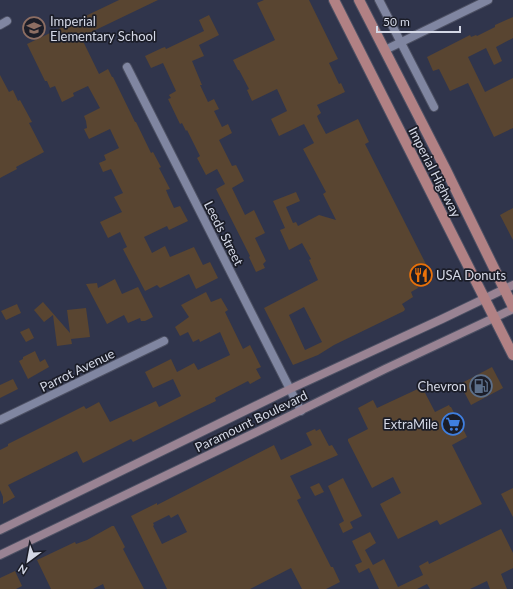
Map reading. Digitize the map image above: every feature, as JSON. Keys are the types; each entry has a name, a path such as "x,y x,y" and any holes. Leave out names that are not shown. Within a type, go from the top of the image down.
{"main road":[{"name":"Imperial Highway","path":"334,0 513,355"},
{"name":"Imperial Highway","path":"359,0 446,170 509,287 513,308"},
{"name":"Paramount Boulevard","path":"0,530 290,390 509,287"},
{"name":"Paramount Boulevard","path":"0,555 513,308"}],"street":[{"path":"379,0 434,107"},
{"path":"385,50 488,0"},
{"name":"Leeds Street","path":"127,67 301,411"},
{"name":"Parrot Avenue","path":"0,420 164,341"}],"building":[{"path":"119,0 158,0 81,37 99,74 108,69 113,77 151,153 153,152 161,167 159,168 170,189 166,190 174,208 180,206 188,221 169,230 167,226 144,237 152,253 165,246 170,257 194,247 203,265 210,262 218,278 196,289 189,274 160,288 157,285 145,291 123,249 127,247 120,232 108,238 100,222 122,212 114,197 123,193 111,169 103,172 99,163 106,160 104,155 119,148 110,129 89,139 84,129 87,128 84,116 100,108 88,86 73,93 74,96 62,102 55,86 50,88 47,81 45,81 27,44"},
{"path":"264,0 309,0 338,59 329,63 339,84 341,83 345,92 317,105 321,113 317,116 319,121 326,134 358,119 369,142 365,144 432,276 417,285 418,288 411,292 413,297 402,304 405,309 404,311 334,345 318,355 293,365 264,308 318,280 309,260 311,259 302,243 289,250 280,230 285,228 273,201 296,192 300,201 286,207 293,223 296,222 298,226 319,215 336,220 323,194 326,192 303,149 314,143 304,124 279,136 271,119 287,111 277,89 252,101 247,90 249,89 233,60 275,40 257,3","holes":["304,307 322,342 305,350 289,315"]},
{"path":"209,15 219,35 199,45 204,56 192,61 202,85 200,85 208,102 214,99 219,109 214,111 222,127 228,124 232,133 219,140 232,166 236,165 244,181 232,188 245,215 254,210 265,233 255,238 266,261 263,264 265,268 256,272 249,257 250,256 216,189 225,184 217,169 206,175 197,158 200,156 187,130 186,131 182,123 180,124 168,99 171,98 169,95 176,91 163,63 151,68 145,56 165,47 166,49 204,31 199,20"},
{"path":"513,17 513,38 496,47 502,61 494,65 486,48 468,57 485,92 513,78 513,128 494,137 468,83 450,91 439,69 433,71 427,57 470,35 471,37 477,36 495,27 495,25"},
{"path":"0,75 9,92 13,90 18,101 20,100 32,122 29,123 44,152 16,167 17,169 0,178"},
{"path":"513,208 513,240 500,215"},
{"path":"115,279 122,294 138,287 153,317 145,321 141,321 140,318 128,323 124,315 107,324 86,284 97,283 98,288"},
{"path":"206,292 211,302 221,298 228,310 225,312 243,349 250,345 261,367 256,369 261,378 250,384 248,381 215,398 216,401 133,442 131,439 83,463 77,451 8,485 15,497 3,504 3,497 0,490 0,450 8,446 8,444 84,406 86,409 99,402 110,422 156,401 159,407 181,396 173,379 153,388 145,372 171,359 177,372 194,363 198,370 230,355 220,332 200,342 199,339 193,342 188,332 180,336 175,327 189,317 181,305"},
{"path":"43,302 70,333 67,310 86,308 90,337 71,339 72,344 57,346 53,315 44,322 34,310"},
{"path":"17,304 21,313 6,320 1,311"},
{"path":"29,328 34,338 26,342 20,332"},
{"path":"35,351 40,362 45,359 49,367 28,379 19,361 23,359 23,357"},
{"name":"Chevron","path":"492,367 503,388 471,405 460,384"},
{"path":"13,379 18,389 0,398 0,385"},
{"path":"422,387 435,412 449,405 465,428 463,429 467,437 452,445 482,504 440,525 437,520 398,539 380,504 401,493 393,477 372,488 348,439 368,429 358,408 373,400 377,408"},
{"path":"315,429 316,431 320,429 329,446 332,445 338,455 290,476 301,498 297,500 340,582 326,589 302,589 291,568 250,589 167,589 131,516 157,503 157,505 274,445 281,460 312,445 306,433","holes":["178,514 187,532 162,544 153,523 169,515 171,518"]},
{"path":"343,478 362,516 350,522 353,528 343,533 339,524 344,521 328,486"},
{"path":"319,483 324,492 315,496 310,487"},
{"path":"513,488 513,517 501,494"},
{"path":"114,526 125,547 123,549 144,589 105,589 103,584 93,589 51,589 37,560 75,542 76,544 87,540"},
{"path":"501,529 513,553 513,568 501,574 507,589 490,589 487,581 470,589 430,589 427,584 417,589 379,589 369,568 359,573 355,565 362,562 352,541 370,532 376,543 365,550 373,565 384,559 398,587 423,575 419,566 428,561 429,564"},
{"path":"15,571 22,586 16,589 0,589 0,578"}],"place":[{"name":"Imperial Elementary School","path":"34,28"},
{"name":"USA Donuts","path":"421,275"},
{"name":"Chevron","path":"481,386"},
{"name":"ExtraMile","path":"453,424"}]}
